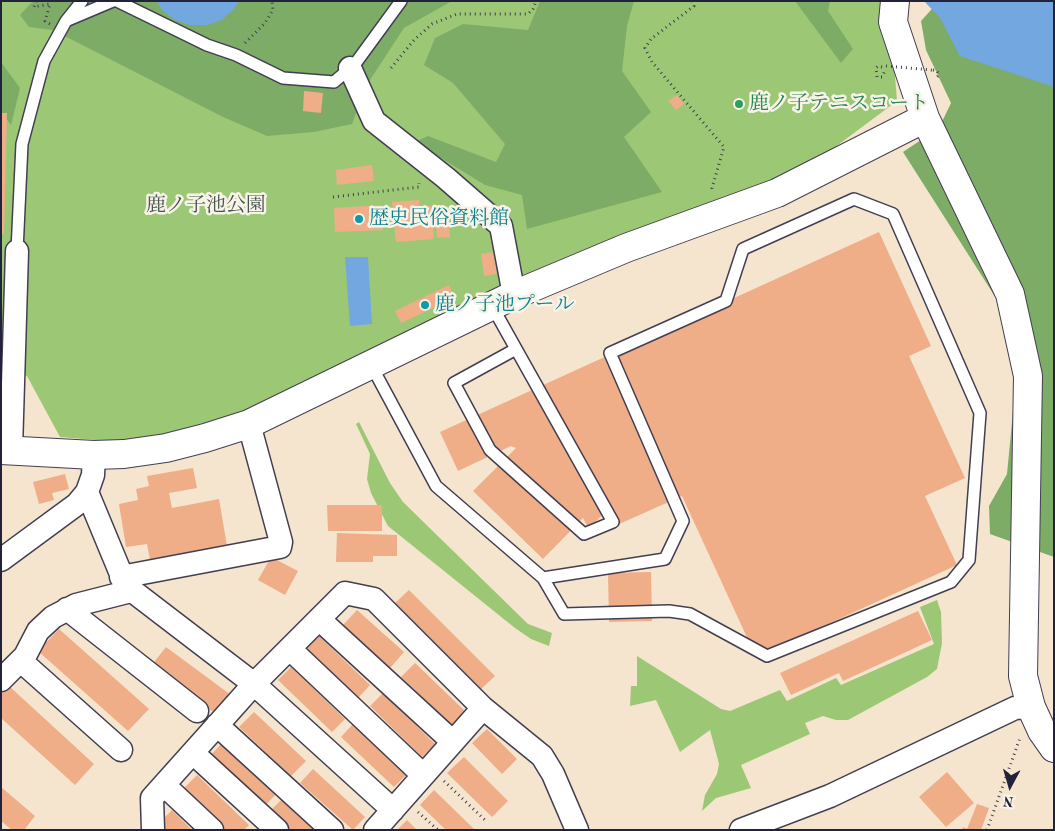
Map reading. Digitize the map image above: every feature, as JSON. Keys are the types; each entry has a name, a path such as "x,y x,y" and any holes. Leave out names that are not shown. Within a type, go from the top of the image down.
{"street":[{"path":"894,1 893,22 925,118 1010,294 1028,376 1023,676 1031,707 1042,731 1054,748"},
{"path":"350,68 374,121 501,226 503,300"},
{"path":"17,251 6,450 94,455 124,454 166,448 249,424 369,360 626,248 777,193 925,118"},
{"path":"1,680 25,656 38,631 53,617 67,609 126,584 280,547 249,424"},
{"path":"1,560 77,504 87,492 93,475 94,455"},
{"path":"87,492 126,584 254,684 398,804"},
{"path":"153,830 152,798 254,684 345,593 374,599 483,708 542,756 553,774 577,830"},
{"path":"67,609 197,711"},
{"path":"319,619 453,742"},
{"path":"290,649 427,772"},
{"path":"20,661 121,750"},
{"path":"741,830 830,796 1015,708 1031,707"},
{"path":"375,830 483,708"},
{"path":"217,725 332,830"},
{"path":"193,753 277,830"},
{"path":"164,785 212,830"}],"lane":[{"path":"17,251 22,144 44,61 64,26 82,1"},
{"path":"64,26 113,1"},
{"path":"117,1 207,45 234,54 283,78 334,82 355,64 401,1"},
{"path":"369,360 436,486 543,578 564,614 668,611 690,614 766,656 951,582 968,560 980,413 893,214 854,199 743,249 726,300 610,353 683,521 665,559 543,578"},
{"path":"503,300 516,349 613,522 584,534 490,450 454,382 516,349"}],"path":[{"path":"36,1 34,7 50,4 45,21 64,26"},
{"path":"234,54 265,24 273,10 272,1"},
{"path":"391,68 414,40 432,24 457,14 528,14 534,9 536,1"},
{"path":"692,1 694,6 652,38 645,48 652,62 724,147 712,188 722,213"},
{"path":"882,67 878,66 876,68 876,77 882,77 885,74 886,66 932,70"},
{"path":"333,197 419,187 424,161"},
{"path":"988,830 1031,707"},
{"path":"427,772 487,822"},
{"path":"398,804 438,830"}],"green space":[{"name":"鹿ノ子池公園","path":"1,1 889,1 897,101 803,171 244,415 132,443 60,437 27,376 1,365"},
{"path":"33,1 452,1 404,28 366,86 352,124 314,132 267,136 223,117 53,30 29,27 20,15"},
{"path":"540,1 634,1 627,26 622,71 651,112 624,137 662,192 527,229 522,195 485,185 415,142 428,136 496,162 505,144 453,83 424,65 435,38 463,24 528,30"},
{"path":"795,1 830,1 828,11 853,49 841,63"},
{"path":"939,1 1054,31 1054,557 990,534 989,506 1007,474 1019,349 1008,317 903,152 939,128 951,103 926,50 921,21"},
{"path":"1,62 20,88 11,125 1,112"},
{"path":"359,422 390,483 403,502 528,624 552,633 549,646 531,639 515,628 388,526 371,493 367,479 370,454 356,424"},
{"path":"937,600 941,612 942,643 937,669 927,677 848,720 836,720 823,716 805,723 810,734 741,765 751,788 716,798 702,811 705,795 717,774 719,764 710,730 680,752 656,700 630,706 631,686 637,686 637,656 721,709 730,711 780,690 787,701 836,678 841,685 934,644 920,607"}],"water":[{"path":"157,1 239,1 234,9 222,20 207,25 190,25 175,20 162,10"},
{"path":"924,1 1054,1 1054,87 960,56 940,18"},
{"path":"345,257 368,257 372,324 350,326"}],"building":[{"path":"304,91 323,93 321,113 303,111"},
{"path":"677,95 684,104 676,110 668,101"},
{"path":"1,113 7,113 4,234 1,234"},
{"path":"372,165 374,181 337,185 336,170"},
{"path":"419,200 419,207 431,206 434,239 396,242 392,202"},
{"path":"382,205 383,230 335,232 334,208"},
{"path":"448,209 450,237 437,238 435,210"},
{"path":"879,232 931,346 909,356 965,478 925,496 957,565 756,657 682,496 608,529 602,515 589,529 583,518 543,559 473,491 516,448 511,446 458,471 440,432"},
{"path":"493,252 497,274 484,276 481,254"},
{"name":"鹿ノ子池プール","path":"449,285 455,298 401,323 395,311"},
{"path":"193,468 197,488 169,493 172,508 219,499 227,546 150,560 147,544 126,547 119,504 138,500 136,489 149,486 147,476"},
{"path":"65,474 69,489 52,493 54,500 39,504 33,482"},
{"path":"327,505 382,505 382,531 328,531"},
{"path":"337,533 397,535 397,556 373,556 373,562 336,562"},
{"path":"271,557 298,571 285,595 258,580"},
{"path":"651,572 652,621 609,622 608,573"},
{"path":"409,590 495,676 481,689 395,603"},
{"path":"357,610 404,652 390,668 343,625"},
{"path":"918,611 932,640 843,681 839,673 791,695 780,673"},
{"path":"59,629 149,709 128,731 38,651"},
{"path":"318,635 370,685 358,698 306,648"},
{"path":"166,647 231,695 216,714 151,666"},
{"path":"415,663 466,712 453,726 401,677"},
{"path":"291,667 345,719 332,732 278,680"},
{"path":"9,686 94,764 75,785 1,718 1,694"},
{"path":"383,693 435,744 422,757 370,706"},
{"path":"254,712 306,761 291,776 239,727"},
{"path":"353,724 406,775 394,787 341,737"},
{"path":"487,729 517,759 502,774 472,743"},
{"path":"222,743 276,794 263,808 209,757"},
{"path":"464,757 508,801 492,817 447,773"},
{"path":"313,769 365,817 353,830 300,783"},
{"path":"947,772 974,803 946,827 919,797"},
{"path":"197,775 249,825 244,830 226,830 183,789"},
{"path":"1,787 35,816 24,830 12,830 1,821"},
{"path":"434,790 475,830 446,830 420,805"},
{"path":"284,797 317,830 288,830 269,812"},
{"path":"977,804 989,808 981,830 962,830 963,827 967,829"},
{"path":"172,810 192,830 164,830 158,824"},
{"path":"407,820 417,830 397,830"}],"place":[{"name":"鹿ノ子テニスコート","path":"739,104"},
{"name":"歴史民俗資料館","path":"359,219"},
{"name":"鹿ノ子池プール","path":"425,305"}]}
